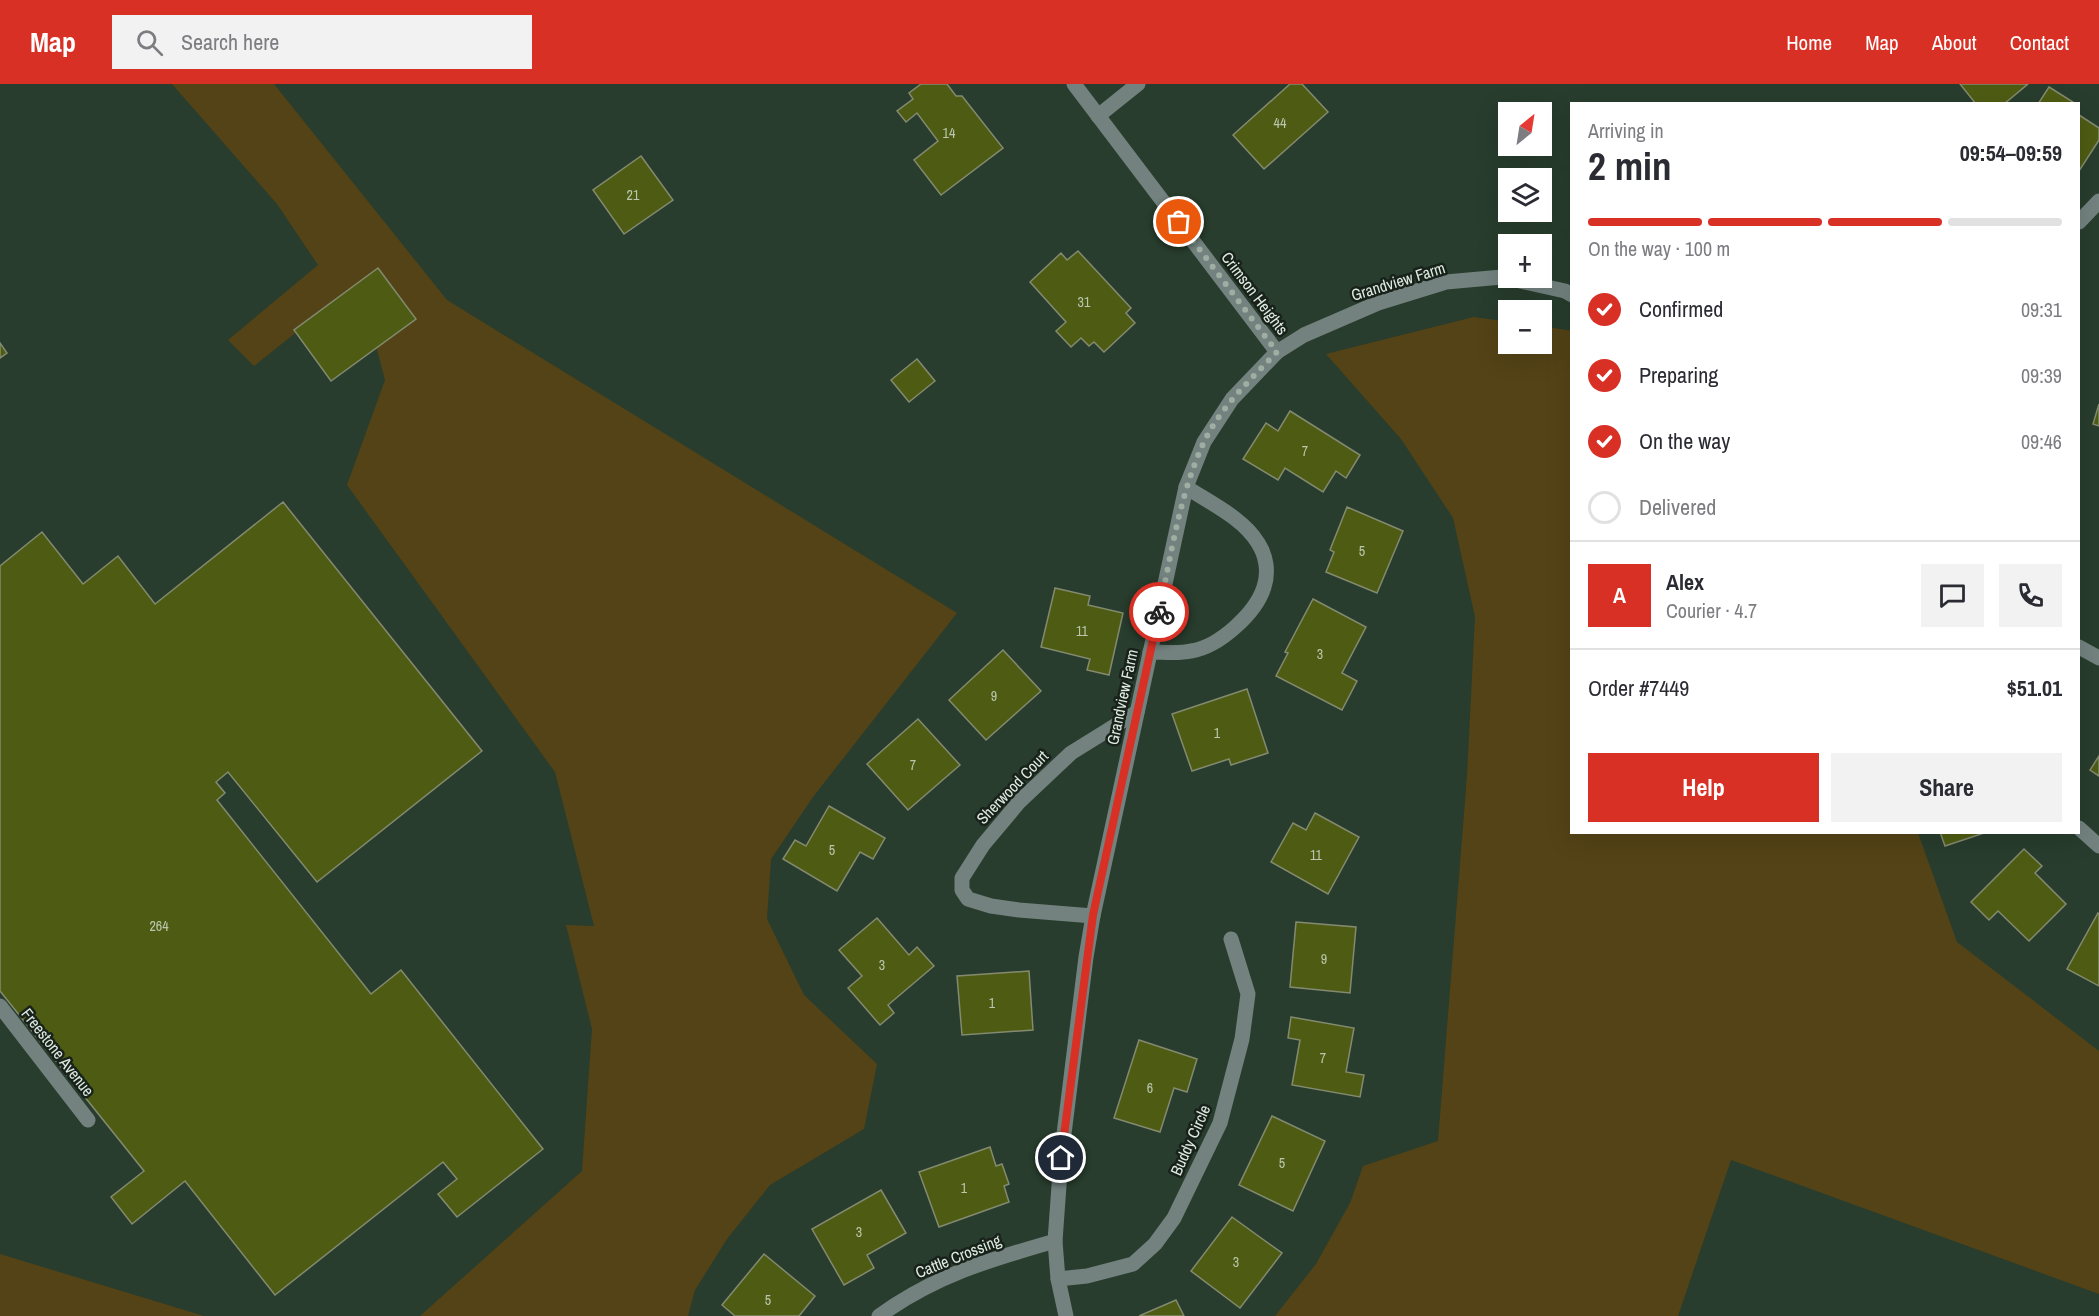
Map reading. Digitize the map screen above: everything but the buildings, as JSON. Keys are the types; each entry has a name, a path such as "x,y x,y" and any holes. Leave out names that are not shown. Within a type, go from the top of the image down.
{"street":[{"name":"Crimson Heights","path":"1074,84 1277,352"},
{"path":"1098,116 1138,84"},
{"path":"2080,221 2099,201"},
{"name":"Grandview Farm","path":"1066,1316 1055,1241 1061,1158 1093,915 1186,487 1204,442 1232,399 1277,352 1304,335 1378,303 1446,282 1502,278 1570,294"},
{"path":"1150,652 1192,651 1217,641 1247,615 1264,587 1266,567 1264,553 1257,540 1236,520 1186,487"},
{"path":"2080,648 2099,658"},
{"name":"Sherwood Court","path":"1093,915 991,906 968,899 962,890 962,878 983,845 1018,802 1071,753 1137,712"},
{"path":"2080,829 2099,846"},
{"name":"Buddy Circle","path":"1059,1279 1087,1276 1133,1264 1155,1244 1174,1218 1220,1123 1242,1039 1248,994 1231,939"},
{"name":"Freestone Avenue","path":"0,1006 87,1120"},
{"name":"Cattle Crossing","path":"879,1316 940,1280 983,1262 1055,1241"}],"shaded area":[{"path":"172,84 274,84 447,300 957,613 813,797 771,859 767,919 804,995 877,1064 864,1129 770,1185 727,1239 695,1290 688,1316 420,1316 582,1171 592,1029 566,925 594,926 555,772 347,485 385,380 359,282 254,366 228,340 318,265 277,204"},
{"path":"1474,317 1498,320 1498,354 1552,354 1552,328 1570,331 1570,834 1918,834 1957,942 2099,1051 2099,1294 1731,1160 1678,1316 1275,1316 1316,1264 1350,1203 1363,1166 1438,1141 1467,776 1475,617 1453,518 1401,439 1326,354"},
{"path":"0,1254 204,1316 0,1316"}],"way so far":[{"path":"1159,612 1186,487 1204,442 1232,399 1277,352 1179,222"}],"route":[{"path":"1061,1158 1093,915 1159,612"}]}
